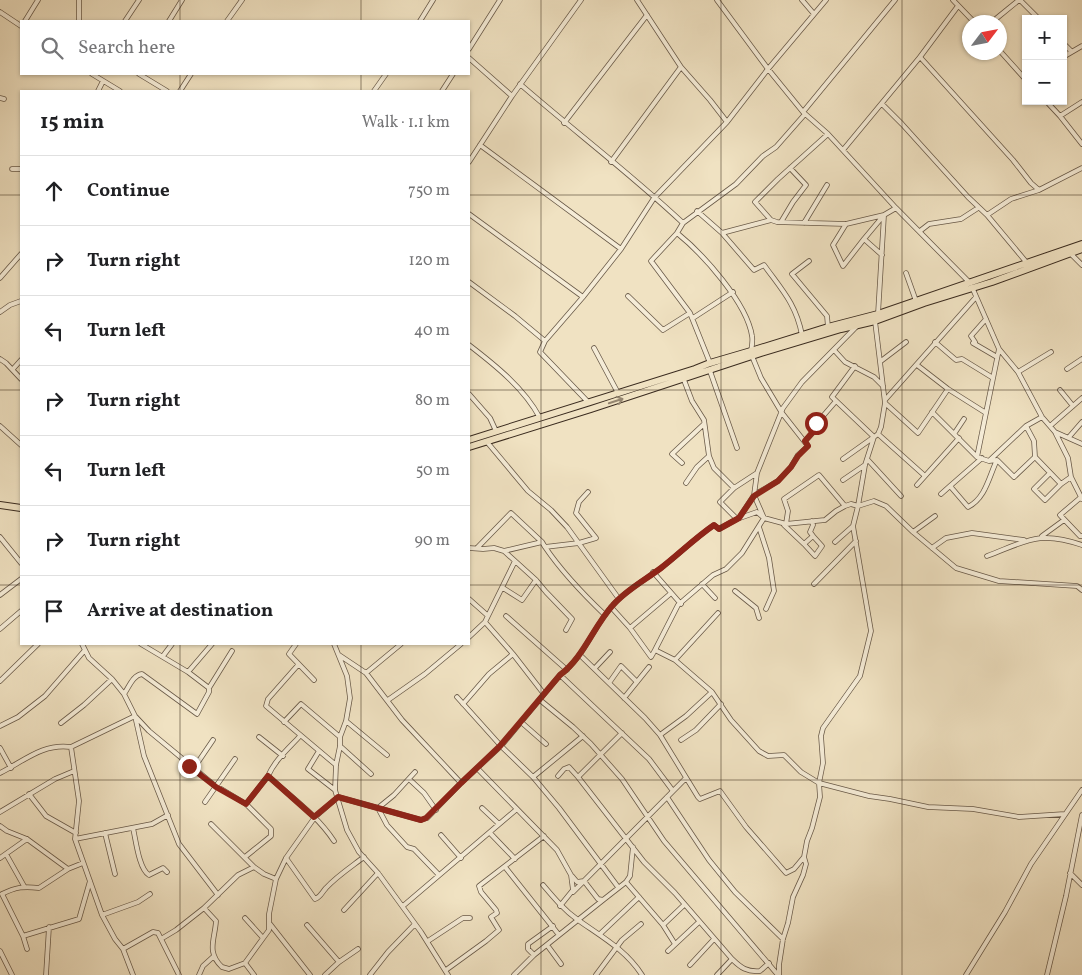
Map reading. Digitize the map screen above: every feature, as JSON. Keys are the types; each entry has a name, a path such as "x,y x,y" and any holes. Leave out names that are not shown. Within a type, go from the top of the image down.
{"main road":[{"path":"470,447 661,383 710,363 752,354 875,321 1082,244"},
{"path":"470,440 618,393 661,383 684,380 828,326 878,314 1082,249"},
{"path":"0,504 20,506"}],"street":[{"path":"26,20 38,0"},
{"path":"79,0 79,20"},
{"path":"126,20 139,0"},
{"path":"170,20 182,0"},
{"path":"228,20 242,0"},
{"path":"421,20 433,0"},
{"path":"470,47 500,0"},
{"path":"470,161 520,84 581,0"},
{"path":"637,0 681,67 727,122"},
{"path":"717,0 768,69 804,113 828,134 896,208 971,285 999,349 1018,372 1042,417 1054,432 1068,458 1071,477 1081,498 1060,514 1082,536"},
{"path":"802,0 814,14"},
{"path":"589,403 540,352 545,341 621,249 654,198 727,122 768,69 826,0"},
{"path":"710,363 693,318 651,261 677,233 683,223 736,184 762,156 776,147 895,0"},
{"path":"953,0 967,15"},
{"path":"1001,15 1020,0 1035,15"},
{"path":"843,150 920,57 958,6"},
{"path":"0,12 20,25"},
{"path":"564,123 647,15"},
{"path":"1067,54 1082,46"},
{"path":"1067,47 1071,51"},
{"path":"920,57 1039,190"},
{"path":"470,59 512,96"},
{"path":"1007,59 1022,76"},
{"path":"611,162 681,67"},
{"path":"94,75 118,90"},
{"path":"141,75 165,90"},
{"path":"181,90 191,75"},
{"path":"375,90 385,75"},
{"path":"443,90 451,75"},
{"path":"98,90 103,81"},
{"path":"520,84 683,223"},
{"path":"1060,116 1082,102"},
{"path":"882,104 978,208 987,215 1027,263"},
{"path":"1050,105 1082,144"},
{"path":"771,220 755,202 828,134"},
{"path":"480,146 621,249"},
{"path":"781,222 806,185 790,168"},
{"path":"987,215 1011,199 1039,190 1082,168"},
{"path":"12,169 20,170"},
{"path":"804,223 827,185"},
{"path":"722,233 771,220 846,224 884,215 896,208"},
{"path":"920,232 929,224 961,219 978,208"},
{"path":"697,211 722,233 754,270 764,265 794,306 799,318 802,335"},
{"path":"470,215 583,297"},
{"path":"846,224 833,245 842,266 884,215"},
{"path":"878,314 884,215"},
{"path":"677,233 733,292 742,307 752,336 752,354 761,378 782,413 808,446 778,481 754,496 738,518"},
{"path":"864,239 882,255"},
{"path":"1071,254 1082,265"},
{"path":"0,278 20,255"},
{"path":"809,260 792,274 827,316 828,326"},
{"path":"906,273 916,301"},
{"path":"470,283 545,341"},
{"path":"693,318 733,292"},
{"path":"628,296 663,330 690,313"},
{"path":"885,401 976,296"},
{"path":"0,312 20,301"},
{"path":"986,318 971,336 975,342 973,343 997,357"},
{"path":"580,655 640,712 660,735 699,798 720,791 746,827 786,873 794,870 804,857 820,797 819,783 823,763 821,736 824,728 860,676 870,639 871,631 853,526 866,462 881,427 885,401 875,321"},
{"path":"764,518 754,496 757,473 783,408 802,382 856,326"},
{"path":"880,360 906,342"},
{"path":"935,342 956,360 962,359 994,378"},
{"path":"470,346 504,374 533,404 540,418"},
{"path":"594,348 618,393"},
{"path":"941,494 979,457 999,349"},
{"path":"834,350 845,362 874,377 883,386"},
{"path":"1018,372 1051,352"},
{"path":"0,359 20,378"},
{"path":"1067,369 1082,359"},
{"path":"13,370 20,361"},
{"path":"917,365 948,389 986,413"},
{"path":"855,366 832,397 925,476"},
{"path":"710,371 737,448"},
{"path":"684,380 692,401 704,420 709,456 714,468 734,488"},
{"path":"885,401 918,433 948,389"},
{"path":"1060,390 1073,406"},
{"path":"470,395 490,418 496,431"},
{"path":"1050,426 1082,398"},
{"path":"805,441 818,426 816,423 836,401"},
{"path":"932,412 979,457 989,461 997,460"},
{"path":"989,461 1026,426 1042,417"},
{"path":"954,434 964,419"},
{"path":"1068,437 1082,422"},
{"path":"682,463 672,454 704,424"},
{"path":"0,426 20,444"},
{"path":"1026,426 1034,441 1035,457 1061,484"},
{"path":"1054,432 1082,444"},
{"path":"844,459 876,436"},
{"path":"917,485 959,438"},
{"path":"487,441 528,491 551,510 579,543 618,599"},
{"path":"686,483 709,456"},
{"path":"997,460 1014,477 1035,457"},
{"path":"950,486 968,507 975,503 984,492 997,460"},
{"path":"843,480 866,462"},
{"path":"866,462 901,496"},
{"path":"738,518 720,502 734,488 757,473"},
{"path":"1050,473 1034,489 1045,500 1071,477"},
{"path":"785,524 788,510 784,499 819,475 845,506"},
{"path":"545,547 579,543 596,538 576,513 579,502 588,492"},
{"path":"338,797 421,820 426,818 500,746 560,675 580,655 605,615 618,599 714,525 719,529 738,518 757,512 764,518 785,524 825,520 845,506 851,504 858,506 874,501 886,506 913,532 956,568 999,581 1077,586 1082,590"},
{"path":"477,548 511,513 542,542 554,560 605,615"},
{"path":"913,532 935,516"},
{"path":"611,607 652,657 678,605 713,575 726,568 742,553 764,518"},
{"path":"1041,537 1064,520"},
{"path":"785,524 815,556 822,546 810,532 813,525 812,521"},
{"path":"835,542 853,526"},
{"path":"759,527 769,558 774,591 766,609"},
{"path":"932,548 946,538 972,533 1025,540"},
{"path":"804,544 813,536"},
{"path":"0,537 20,563"},
{"path":"987,556 1025,540 1041,537 1066,540 1082,545"},
{"path":"814,584 856,541"},
{"path":"0,545 5,542"},
{"path":"504,551 542,542"},
{"path":"470,548 494,548 504,551 536,580 572,619 566,630"},
{"path":"470,635 485,622 515,561"},
{"path":"653,572 670,594 681,604"},
{"path":"0,595 20,580"},
{"path":"503,588 522,600 536,580"},
{"path":"702,584 714,598"},
{"path":"735,591 756,608 759,618"},
{"path":"630,628 670,594"},
{"path":"470,600 488,615"},
{"path":"0,629 20,612"},
{"path":"675,660 718,613"},
{"path":"506,616 566,670"},
{"path":"485,622 544,694"},
{"path":"0,681 37,645"},
{"path":"82,645 89,658 112,679 124,694 135,716 144,756 179,844 218,894"},
{"path":"143,645 164,656 209,688"},
{"path":"164,656 171,645"},
{"path":"188,672 211,645"},
{"path":"295,645 289,654 314,680"},
{"path":"334,645 347,676 350,698 346,721 340,737 336,765 336,790 347,830 364,857 428,941 448,975"},
{"path":"366,673 400,645"},
{"path":"388,700 425,674 460,645"},
{"path":"0,726 18,717 45,696 85,650"},
{"path":"655,650 675,660 712,692 731,720 758,751 768,756 784,755 801,772 819,783 846,791 928,807 973,809 1019,817 1065,814"},
{"path":"124,694 133,679 142,674 197,714 209,688 232,651"},
{"path":"595,668 610,652"},
{"path":"462,704 489,674 513,654"},
{"path":"339,655 366,673 402,720 461,783"},
{"path":"298,665 266,703 266,706 336,765"},
{"path":"609,683 621,666 637,682"},
{"path":"624,698 650,667"},
{"path":"560,675 649,759 673,791"},
{"path":"61,723 112,679"},
{"path":"660,735 686,716 712,692"},
{"path":"456,697 500,746 533,777 559,808 618,887"},
{"path":"540,700 582,736 600,755 630,790 664,841 779,975"},
{"path":"284,722 301,704 340,737"},
{"path":"681,740 696,730 721,704"},
{"path":"0,773 43,749 71,746 135,716"},
{"path":"135,716 149,731 216,787 246,804 271,829 271,836 245,857"},
{"path":"346,721 387,755"},
{"path":"521,722 546,744"},
{"path":"578,778 622,733"},
{"path":"246,804 268,776 278,758 283,756 300,736"},
{"path":"533,777 582,736"},
{"path":"258,737 283,756"},
{"path":"194,768 213,740"},
{"path":"71,746 79,801 75,839 102,915 115,939 123,949 133,975"},
{"path":"340,746 371,774"},
{"path":"0,748 11,768"},
{"path":"319,751 308,769 336,790"},
{"path":"205,802 236,758"},
{"path":"558,776 564,769 569,767 633,848 742,968 749,972 760,971 769,963"},
{"path":"476,768 557,850 577,882 584,881"},
{"path":"0,812 55,778 74,771"},
{"path":"378,808 394,795 415,772"},
{"path":"268,776 326,828 334,841"},
{"path":"560,906 686,778"},
{"path":"409,779 424,793 436,810"},
{"path":"966,975 1005,912 1030,864 1082,790"},
{"path":"29,794 46,816 76,833"},
{"path":"204,908 216,921 212,938 214,956 219,965 229,969 245,963 269,930 269,914 276,879 286,858 314,817 338,797"},
{"path":"667,797 709,860 747,905 783,939"},
{"path":"378,808 387,825 400,840 407,847 414,849 439,875"},
{"path":"482,808 499,824"},
{"path":"402,906 517,809"},
{"path":"75,839 152,824 168,815"},
{"path":"1047,975 1082,815"},
{"path":"211,824 254,868 276,879"},
{"path":"0,826 6,831 27,839 68,869"},
{"path":"132,828 142,866 146,873 149,875 163,868 167,872"},
{"path":"105,833 115,874"},
{"path":"490,833 515,859"},
{"path":"441,835 460,858"},
{"path":"446,970 499,930 491,917 497,913 496,910 479,889 479,886 544,836"},
{"path":"0,858 27,839"},
{"path":"514,975 534,955 626,882 631,870 633,848"},
{"path":"6,854 24,886"},
{"path":"286,858 315,899 318,899 326,888 364,857"},
{"path":"779,975 783,939 793,897 806,864 804,857"},
{"path":"2,894 14,888 24,886 39,888 68,869 83,864"},
{"path":"505,867 559,935"},
{"path":"161,939 204,908 238,875 254,868"},
{"path":"344,910 378,873"},
{"path":"1070,873 1082,885"},
{"path":"571,875 573,890 571,893"},
{"path":"584,881 598,899 602,900"},
{"path":"23,936 80,919 90,882"},
{"path":"626,882 663,925 675,944"},
{"path":"543,885 560,906 626,954 642,975"},
{"path":"0,889 23,936 27,949"},
{"path":"102,915 138,902 150,894"},
{"path":"600,934 639,897"},
{"path":"663,925 684,905"},
{"path":"245,918 264,938"},
{"path":"428,941 463,918 470,918"},
{"path":"668,951 699,922"},
{"path":"269,924 310,975"},
{"path":"370,975 388,952 416,924"},
{"path":"596,975 622,940 641,924"},
{"path":"306,925 339,962"},
{"path":"534,955 527,946 528,944 553,926"},
{"path":"46,975 49,927"},
{"path":"123,949 153,932 158,933 179,975"},
{"path":"690,965 714,939"},
{"path":"547,945 561,964"},
{"path":"325,975 339,962 358,949"},
{"path":"0,951 2,960 12,975"},
{"path":"199,975 203,966 214,956"},
{"path":"717,975 732,959"},
{"path":"245,963 252,974"}],"route":[{"path":"189,766 216,787 246,804 268,776 314,817 338,797 421,820 426,818 500,746 560,675 580,655 605,615 618,599 714,525 719,529 739,518 754,496 778,481 791,467 808,446 805,441 818,426 816,423"}]}
